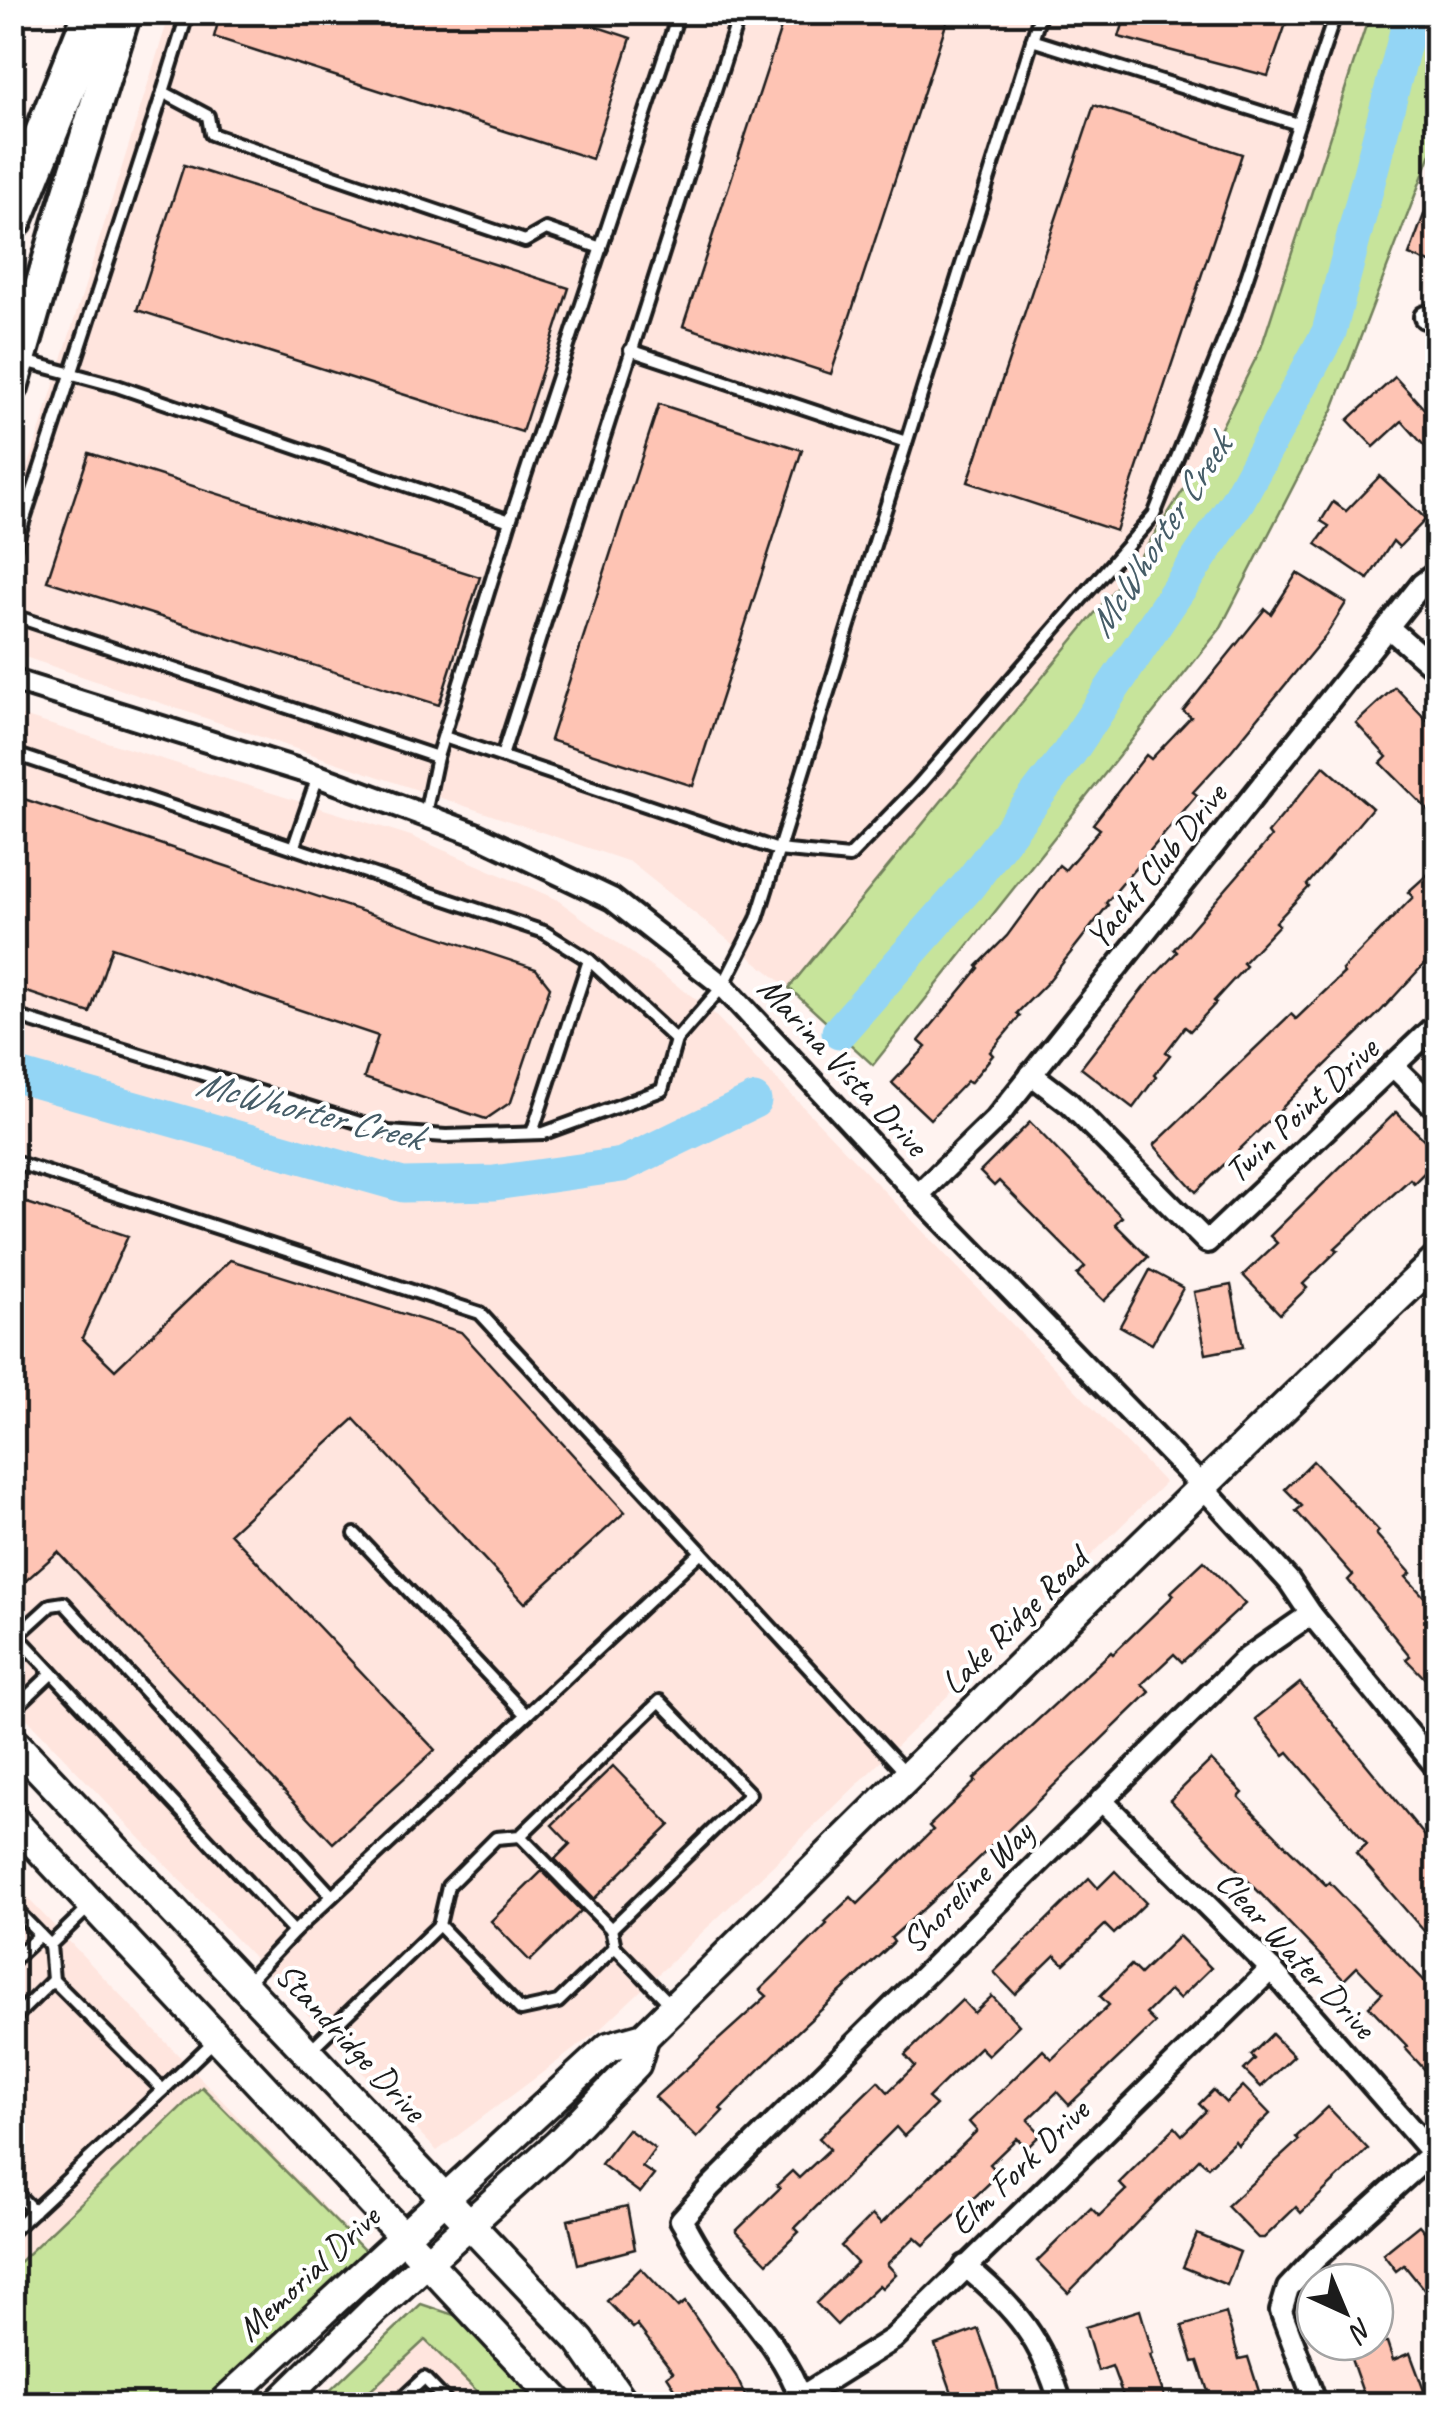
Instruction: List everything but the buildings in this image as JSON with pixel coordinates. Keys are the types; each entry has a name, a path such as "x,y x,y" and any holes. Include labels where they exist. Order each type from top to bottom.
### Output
{"highway":[{"path":"12,218 95,12"}],"main road":[{"path":"16,373 126,12"}],"street":[{"name":"Yacht Club Drive","path":"918,1196 996,1119 1422,584 1438,572"},
{"path":"1389,628 1438,671"},
{"name":"Marina Vista Drive","path":"12,680 318,776 475,834 612,900 723,986 918,1196 1202,1485 1289,1581 1310,1614 1438,1769"},
{"name":"Twin Point Drive","path":"1030,1074 1069,1103 1206,1242 1438,1023"},
{"path":"1394,1067 1438,1110"},
{"name":"Lake Ridge Road","path":"470,2223 558,2144 636,2064 644,2037 674,2007 1202,1485 1438,1258"},
{"name":"Shoreline Way","path":"802,2401 758,2327 706,2261 681,2220 1243,1661 1310,1614"},
{"name":"Standridge Drive","path":"12,1740 580,2341 624,2404"},
{"name":"Clear Water Drive","path":"1100,1800 1271,1968 1435,2156"},
{"path":"12,1819 560,2404"},
{"name":"Elm Fork Drive","path":"802,2401 893,2339 1271,1968"},
{"name":"Lake Ridge Road","path":"446,2197 609,2047 644,2037"},
{"path":"1316,2404 1282,2311 1288,2288 1316,2258 1435,2156"},
{"name":"Memorial Drive","path":"222,2404 446,2197"},
{"name":"Memorial Drive","path":"278,2404 470,2223"},
{"path":"964,2266 995,2291 1030,2331 1050,2367 1061,2404"}],"lane":[{"path":"12,556 188,12"},
{"path":"424,815 437,757 510,520 679,12"},
{"path":"502,756 740,12"},
{"path":"12,1014 389,1132 446,1136 544,1133 662,1090 676,1040 723,986 757,919 1041,12"},
{"path":"444,737 778,850 849,857 918,786 1154,515 1235,312 1336,12"},
{"path":"1032,40 1298,124"},
{"path":"163,92 208,116 212,134 525,241 546,229 601,248"},
{"path":"630,350 906,442"},
{"path":"16,373 70,373 117,386 510,520"},
{"path":"12,614 437,757"},
{"path":"12,753 544,932 589,960 676,1040"},
{"path":"294,846 318,776"},
{"path":"532,1133 589,960"},
{"path":"12,1160 480,1314 909,1777"},
{"path":"355,1534 526,1716"},
{"path":"244,1985 294,1932 701,1552"},
{"path":"294,1932 15,1632 51,1604 64,1604 332,1896"},
{"path":"12,1711 52,1673"},
{"path":"308,2052 439,1924 448,1886 496,1838 520,1836 660,1701 750,1794 611,1930"},
{"path":"520,1836 611,1930 614,1946 674,2007"},
{"path":"50,1945 92,1904"},
{"path":"12,1906 50,1945 54,1980 163,2090"},
{"path":"439,1924 521,2010 558,2002 614,1946"},
{"path":"12,1961 40,1934"},
{"path":"12,2020 54,1980"},
{"path":"12,2231 216,2039"},
{"path":"12,2189 34,2211"},
{"path":"396,2404 424,2378 449,2404"}],"shaded area":[{"path":"170,13 1370,13 1261,348 1213,444 1138,560 789,988 630,862 13,653 13,516"},
{"path":"13,713 411,836 556,899 707,1007 1165,1483 823,1818 597,2032 437,2151 13,1704"},
{"path":"12,1882 357,2241 186,2404 13,2404"},
{"path":"425,2339 490,2404 356,2404"}],"green space":[{"path":"1370,13 1437,13 1437,138 1333,409 1220,629 873,1065 789,988 1138,560 1213,444 1261,348"},
{"path":"202,2087 365,2251 204,2404 13,2404 13,2268"},
{"path":"421,2304 460,2317 542,2404 490,2404 425,2340 356,2404 316,2404"}],"waterway":[{"name":"McWhorter Creek","path":"839,1032 968,886 1069,753 1238,500 1329,332 1412,12"},
{"name":"McWhorter Creek","path":"12,1074 403,1185 494,1183 622,1165 754,1101"}]}
